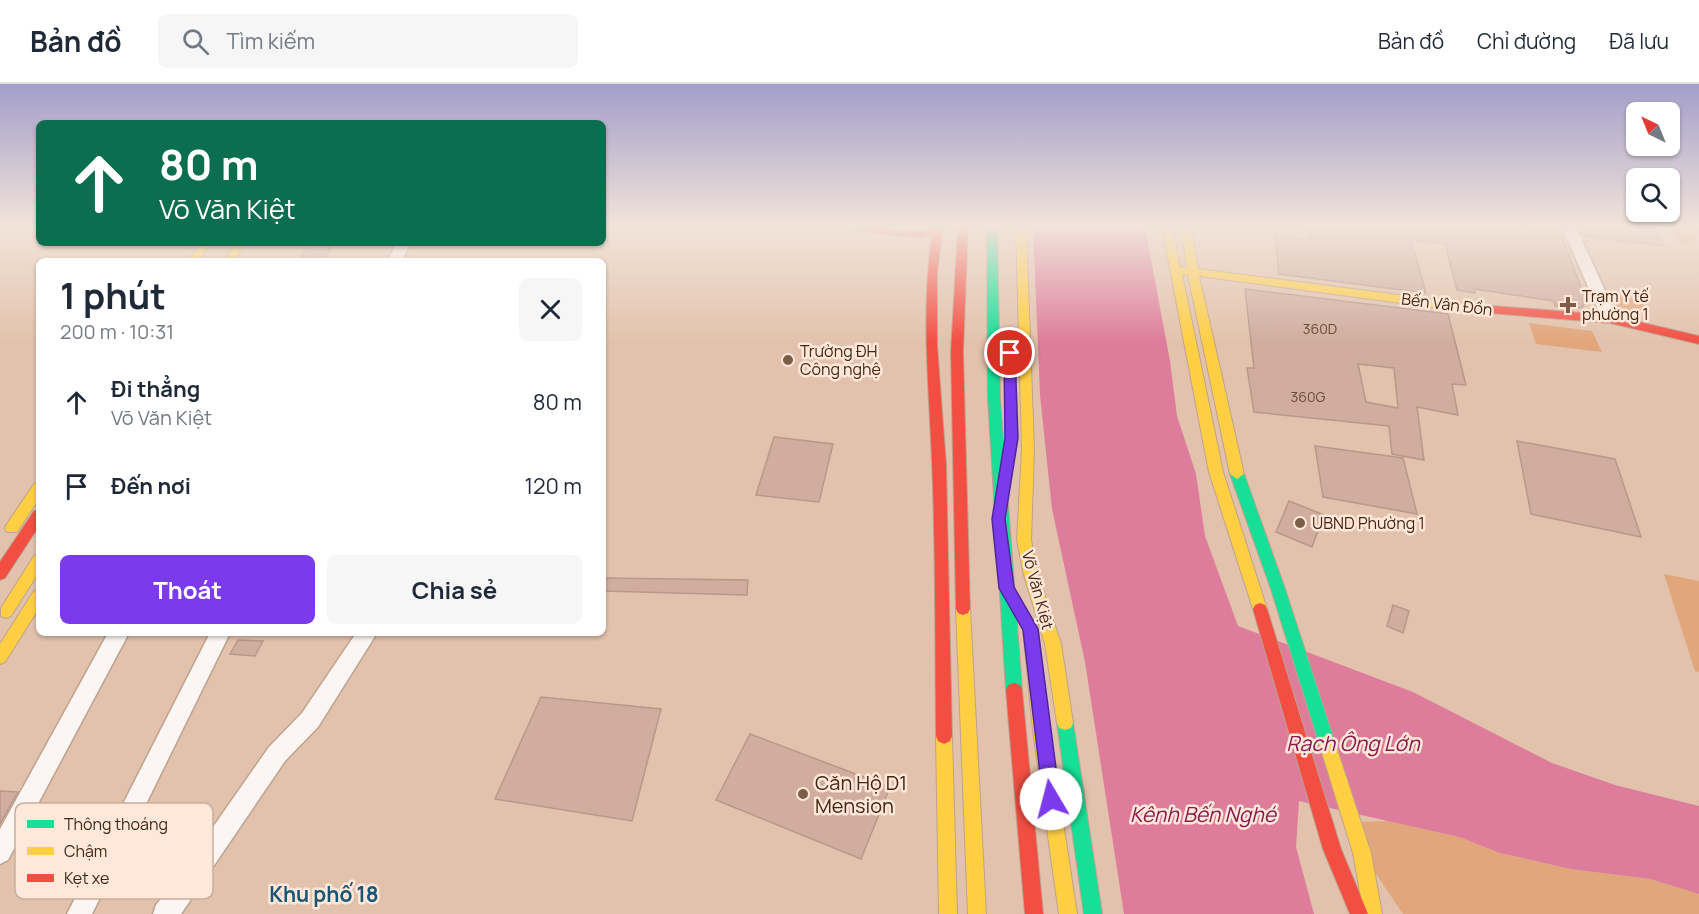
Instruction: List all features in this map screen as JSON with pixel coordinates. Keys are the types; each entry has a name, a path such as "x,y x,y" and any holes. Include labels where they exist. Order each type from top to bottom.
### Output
{"main road":[{"path":"933,266 931,333 939,464 948,914"},
{"path":"960,266 956,309 956,401 964,641 978,914"},
{"name":"Võ Văn Kiệt","path":"991,266 990,312 999,519 1034,914"},
{"name":"Võ Văn Kiệt","path":"1022,266 1028,450 1024,540 1031,575 1053,644 1093,914"},
{"path":"1173,266 1216,472 1254,589 1332,849 1359,914"},
{"path":"1193,266 1238,476 1278,589 1362,853 1386,904"},
{"name":"Bến Vân Đồn","path":"1174,269 1476,309 1610,320 1699,340"},
{"name":"Võ Văn Kiệt","path":"999,519 1012,438"},
{"path":"1216,472 1238,476"},
{"path":"6,536 36,492"},
{"path":"0,574 6,555 36,519"},
{"path":"6,555 36,555"},
{"path":"0,621 36,565"},
{"path":"1031,575 1030,629 1041,730 1068,914"},
{"path":"1006,588 1030,629"},
{"path":"15,597 36,596"},
{"path":"0,657 36,601"},
{"path":"1332,849 1334,890"},
{"path":"1362,853 1373,914"}],"street":[{"path":"1586,266 1610,320"},
{"path":"26,803 117,636"},
{"path":"135,803 218,636"},
{"path":"213,848 277,754 310,720 365,636"},
{"path":"2,846 15,822"},
{"path":"79,914 87,899"},
{"path":"165,914 177,899"}],"shaded area":[{"path":"1612,295 1643,300 1649,314 1618,309"},
{"path":"1529,323 1592,331 1602,352 1536,344"},
{"path":"1664,574 1699,581 1699,672 1695,671"},
{"path":"1389,821 1459,837 1500,853 1570,869 1650,879 1699,894 1699,914 1403,914 1362,853 1352,822"}],"water":[{"name":"Kênh Bến Nghé","path":"1035,266 1152,266 1170,361 1177,416 1196,474 1205,536 1238,626 1413,692 1552,763 1615,785 1699,806 1699,894 1650,879 1570,869 1500,853 1459,837 1299,801 1296,847 1314,914 1124,914 1085,662 1052,509 1040,395"}],"building":[{"path":"1278,266 1418,266 1426,293 1279,274"},
{"path":"1451,266 1573,266 1586,300 1582,308 1555,306 1554,301 1474,289 1475,293 1457,290"},
{"path":"1245,289 1448,314 1466,385 1452,384 1458,415 1417,407 1424,460 1392,454 1389,426 1254,412 1247,368 1254,368","holes":["1358,364 1394,368 1398,408 1366,402"]},
{"path":"774,437 833,444 819,502 756,495"},
{"path":"1517,441 1615,459 1641,537 1531,514"},
{"path":"1315,446 1403,458 1417,514 1323,497"},
{"name":"UBND Phường 1","path":"1289,501 1324,515 1312,547 1276,532"},
{"path":"606,578 748,580 747,595 606,591"},
{"path":"1393,605 1409,611 1403,633 1387,626"},
{"path":"238,640 263,641 255,656 230,654"},
{"path":"541,697 661,709 632,821 495,799"},
{"name":"Căn Hộ D1 Mension","path":"750,734 890,787 861,859 716,800"},
{"path":"0,791 18,792 0,824"}],"traffic: fast":[{"path":"992,266 994,399 1014,690"},
{"path":"1237,474 1278,589 1327,743"},
{"path":"1065,723 1093,914"}],"traffic: slow":[{"path":"1022,266 1028,450 1024,540 1031,575 1053,644 1065,723"},
{"path":"1175,266 1216,472 1260,609"},
{"path":"1192,266 1237,474"},
{"path":"1179,270 1468,308"},
{"path":"12,528 36,492"},
{"path":"6,612 36,565"},
{"path":"0,657 36,600"},
{"path":"963,609 977,914"},
{"path":"1021,612 1030,629 1041,730 1068,914"},
{"path":"944,736 948,914"},
{"path":"1327,743 1362,853 1373,914"}],"traffic: jam":[{"path":"933,266 931,345 939,464 944,736"},
{"path":"961,266 957,352 963,609"},
{"path":"1468,308 1610,319 1699,340"},
{"path":"0,574 36,520"},
{"path":"1260,609 1332,849 1359,914"},
{"path":"1014,690 1034,914"}],"place":[{"name":"Trạm Y tế phường 1","path":"1568,305"},
{"name":"Trường ĐH Công nghệ","path":"788,360"},
{"name":"UBND Phường 1","path":"1300,523"},
{"name":"Căn Hộ D1 Mension","path":"803,794"}],"district":[{"name":"Khu phố 18","path":"324,894"}],"route":[{"path":"1010,353 1012,438 999,519 1006,588 1030,629 1051,799"}],"water label":[{"name":"Rạch Ông Lớn","path":"1353,743"}]}
